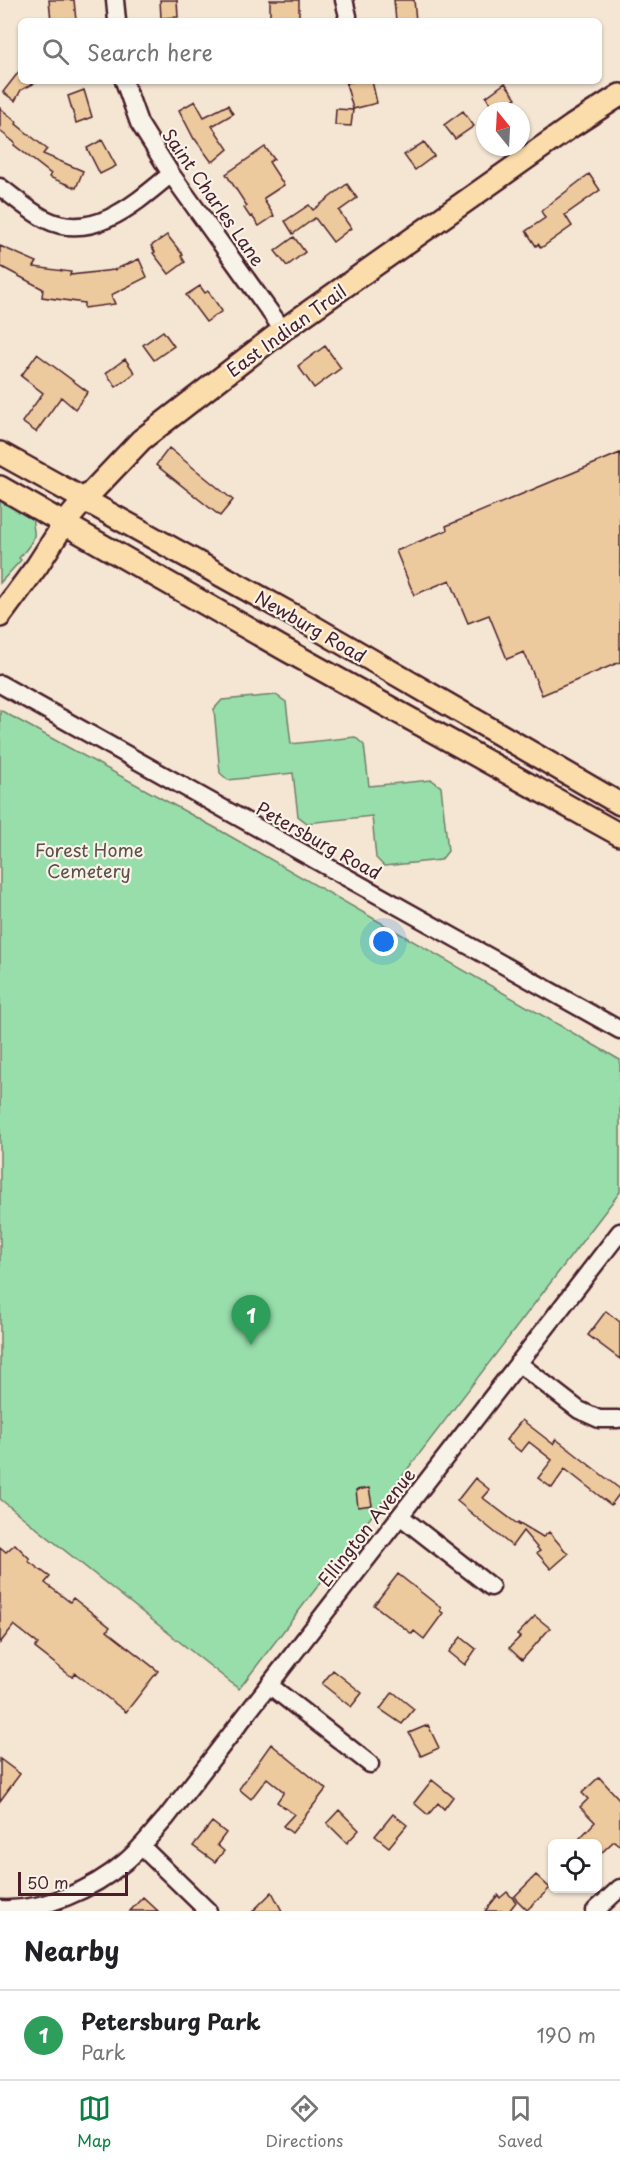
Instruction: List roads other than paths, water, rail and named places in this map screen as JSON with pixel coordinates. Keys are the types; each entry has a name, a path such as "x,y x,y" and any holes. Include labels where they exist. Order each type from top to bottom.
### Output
{"main road":[{"name":"East Indian Trail","path":"0,616 37,566 64,524 141,440 283,330 572,126 620,95"},
{"name":"Newburg Road","path":"0,453 309,624 620,804"},
{"name":"Newburg Road","path":"0,487 620,835"}],"street":[{"path":"115,0 117,18"},
{"path":"344,0 347,18"},
{"name":"Saint Charles Lane","path":"125,84 139,123 171,174 283,330"},
{"path":"0,186 48,220 70,226 86,226 113,217 171,174"},
{"name":"Petersburg Road","path":"0,684 620,1030"},
{"name":"Ellington Avenue","path":"0,1909 51,1901 72,1894 100,1880 126,1862 141,1846 166,1818 620,1232"},
{"path":"518,1363 585,1414 599,1419 618,1419"},
{"path":"400,1516 491,1587"},
{"path":"268,1684 370,1764"},
{"path":"141,1846 208,1911"},
{"path":"595,1911 620,1888"}],"place":[{"name":"Petersburg Park","path":"251,1345"}],"park label":[{"name":"Forest Home Cemetery","path":"89,859"}]}
